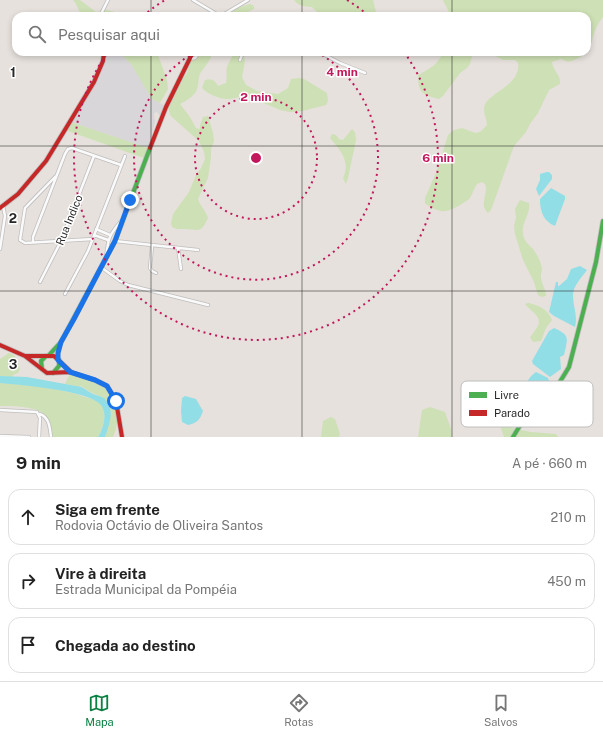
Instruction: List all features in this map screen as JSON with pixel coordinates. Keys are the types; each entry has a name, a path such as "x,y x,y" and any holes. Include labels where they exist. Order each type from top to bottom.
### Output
{"street":[{"path":"102,12 108,0"},
{"path":"193,0 214,12"},
{"path":"228,12 248,0"},
{"path":"0,249 5,216 2,207 18,194 47,160 88,92 104,60 104,56"},
{"path":"52,374 59,366 58,353 61,342 102,268 115,241 166,107 189,58 195,58 196,56"},
{"path":"240,60 242,56"},
{"path":"327,56 365,73"},
{"path":"32,242 57,174 68,149 72,148 121,165"},
{"name":"Rua Indico","path":"40,282 61,241 94,156"},
{"path":"65,294 85,258 125,156"},
{"path":"57,174 26,206 24,210 20,240 25,243 93,239"},
{"path":"106,259 110,235 124,218"},
{"path":"560,381 569,367 574,350 596,262 603,221"},
{"path":"96,229 110,235"},
{"path":"94,235 108,240"},
{"path":"115,241 198,250"},
{"path":"152,246 150,268 156,273"},
{"path":"178,248 181,269"},
{"path":"102,268 128,285 208,305"},
{"path":"43,370 41,361 61,342"},
{"path":"0,345 25,356 47,373 52,374 70,372"},
{"path":"25,356 54,356 70,372 101,383 110,390 116,401 122,437"},
{"path":"0,410 36,412 42,415 48,423 51,437"},
{"path":"39,414 39,437"},
{"path":"513,437 518,427"},
{"path":"0,436 29,437"}],"shaded area":[{"path":"106,56 123,56 131,64 154,100 164,105 160,116 157,112 154,113 155,122 148,148 71,122 105,62"}],"green space":[{"path":"73,0 80,0 96,12 80,12"},
{"path":"294,0 373,0 376,12 317,12 312,7 300,5"},
{"path":"443,0 603,0 603,17 593,35 591,43 591,12 449,11"},
{"path":"250,4 254,6 254,9 248,12 232,12 240,7"},
{"path":"107,10 115,12 96,12"},
{"path":"123,56 158,56 167,80 168,89 160,103 152,99 131,64"},
{"path":"193,56 211,56 201,71 195,93 180,104 196,128 200,129 203,117 208,116 213,133 214,141 211,149 208,178 198,199 208,218 200,230 175,229 172,227 171,223 173,214 189,192 205,159 204,152 199,141 170,115 168,106 179,84 187,73 191,58"},
{"path":"232,56 244,56 245,61 242,77 246,85 257,91 278,94 288,88 291,79 299,78 304,79 327,93 328,101 326,105 302,111 290,112 280,110 245,95 233,99 223,99 207,92 202,88 205,80 209,79 216,82 218,86 226,83 227,66"},
{"path":"441,56 472,56 467,68 460,73 443,96 439,99 422,92 419,85 418,75 429,69 439,60"},
{"path":"496,56 582,56 571,61 561,59 552,62 560,84 549,90 538,113 526,132 514,146 491,210 488,213 485,210 484,203 486,188 485,184 482,182 477,184 470,198 462,204 448,211 432,208 425,203 425,198 438,168 448,135 454,130 462,128 475,133 480,132 487,125 484,112 485,104 514,78 517,72 518,63 515,60 503,60"},
{"path":"71,122 148,148 144,158 65,130"},
{"path":"352,129 355,132 356,140 346,184 343,178 346,166 345,161 341,151 330,138 332,134 343,140"},
{"path":"520,200 529,203 529,211 523,226 523,234 525,241 539,258 541,264 541,278 546,296 542,297 538,295 534,282 523,260 515,234 515,209"},
{"path":"528,303 542,308 548,313 552,320 546,328 541,341 533,342 530,337 536,329 539,321 536,315 525,304"},
{"path":"9,353 12,354 18,361 20,369 18,373 13,375 13,377 0,376 0,359"},
{"path":"70,373 98,383 106,388 112,399 117,417 116,429 113,437 105,437 111,412 102,397 81,386 65,384"},
{"path":"0,383 53,389 93,399 102,405 105,415 103,426 98,437 53,437 46,416 38,410 25,407 0,406"},
{"path":"430,407 445,412 452,437 418,437 422,410"},
{"path":"331,417 335,419 340,434 339,437 321,437 323,421"},
{"path":"501,427 511,427 531,432 556,434 558,437 504,437"}],"water":[{"path":"547,172 552,175 552,179 539,196 536,189 540,180 540,174"},
{"path":"551,188 565,196 555,226 551,224 543,215 540,203 540,199"},
{"path":"580,266 587,270 574,288 573,292 576,319 575,327 549,312 556,282 558,282 559,286 567,279 571,269"},
{"path":"554,328 565,335 567,341 564,355 560,357 561,369 550,377 533,364 532,361 549,331"},
{"path":"536,372 548,378 549,381 528,381"},
{"path":"0,376 27,377 78,386 102,397 107,401 111,410 110,421 105,437 98,437 103,426 104,413 101,405 94,400 54,389 0,383"},
{"path":"185,396 196,399 203,411 198,421 188,425 182,422 182,398"}],"traffic: fast":[{"path":"49,355 61,342 115,241 150,148"},
{"path":"560,381 569,367 596,262 603,221"},
{"path":"42,369 41,361 46,356"},
{"path":"53,373 59,366 59,360"},
{"path":"513,437 519,427"}],"traffic: jam":[{"path":"0,208 18,194 46,161 94,82 103,61 104,56"},
{"path":"150,148 166,107 191,56"},
{"path":"0,345 25,356 47,373 70,372 95,380 107,386 116,401 122,437"},
{"path":"26,356 54,356 70,371"}],"route":[{"path":"116,401 107,386 95,380 70,372 58,360 58,353 61,342 102,268 115,241 130,200"}]}
